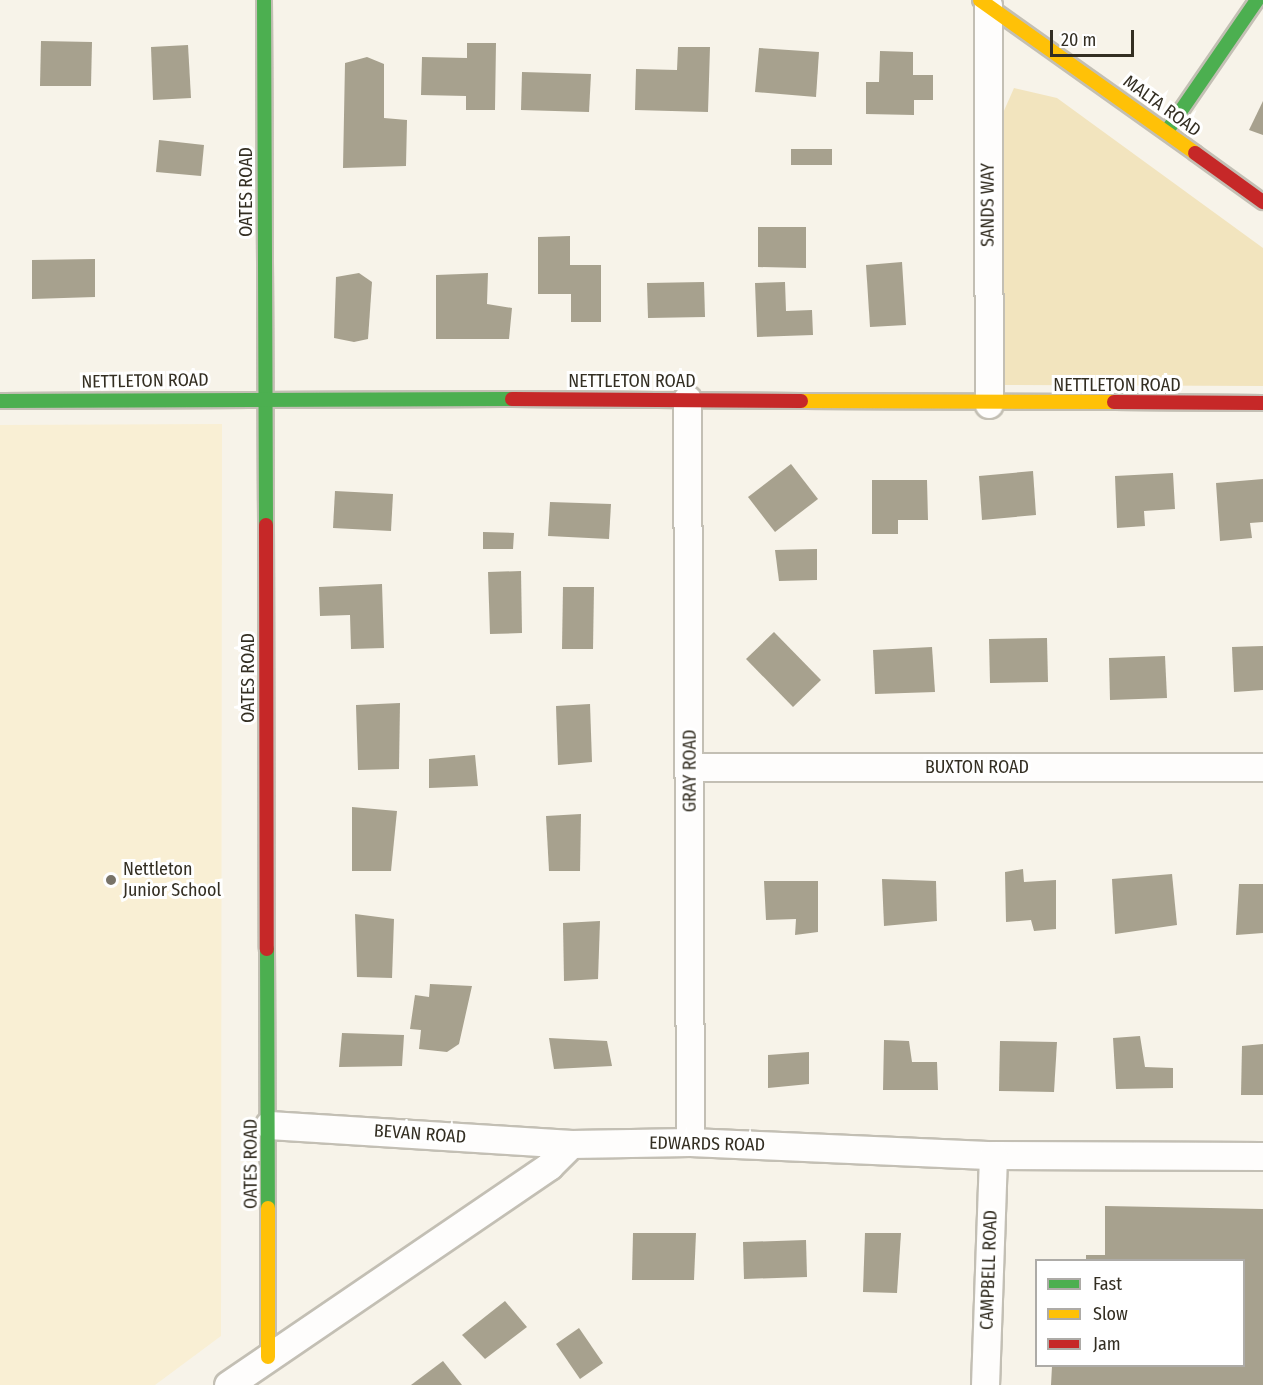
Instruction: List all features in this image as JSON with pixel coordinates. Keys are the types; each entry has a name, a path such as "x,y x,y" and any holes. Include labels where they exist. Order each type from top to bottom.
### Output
{"street":[{"name":"OATES ROAD","path":"264,0 268,1357"},
{"path":"1167,131 1257,0"},
{"name":"MALTA ROAD","path":"984,3 1167,131 1263,202"},
{"name":"SANDS WAY","path":"984,3 989,404"},
{"name":"NETTLETON ROAD","path":"0,401 264,398 687,399 989,404 1263,403"},
{"name":"GRAY ROAD","path":"687,399 690,1142"},
{"name":"BUXTON ROAD","path":"690,767 1263,767"},
{"name":"BEVAN ROAD","path":"269,1125 571,1144"},
{"name":"EDWARDS ROAD","path":"571,1144 690,1142 993,1155 1263,1156"},
{"path":"228,1385 549,1166 571,1144"},
{"name":"CAMPBELL ROAD","path":"985,1385 993,1155"}],"shaded area":[{"path":"1014,88 1057,98 1263,248 1263,386 1001,385 1003,113"},
{"name":"Nettleton Junior School","path":"222,424 221,1336 155,1385 0,1385 0,425"}],"building":[{"path":"41,41 92,42 91,86 40,86"},
{"path":"467,43 496,43 495,110 466,110 466,96 421,95 422,57 467,58"},
{"path":"188,45 191,98 153,100 151,47"},
{"path":"678,47 710,47 708,112 635,110 636,69 677,70"},
{"path":"759,48 819,52 816,97 755,92"},
{"path":"880,51 913,52 913,75 933,75 933,100 914,100 914,115 866,114 866,82 879,82"},
{"path":"367,57 384,64 384,118 407,120 406,166 343,168 345,63"},
{"path":"522,72 591,74 589,112 521,110"},
{"path":"1263,101 1263,135 1249,130"},
{"path":"159,140 204,145 201,176 156,172"},
{"path":"791,149 832,149 832,165 791,165"},
{"path":"758,227 806,227 806,268 758,267"},
{"path":"570,236 570,265 601,265 601,322 571,322 571,294 538,294 538,237"},
{"path":"95,259 95,297 32,299 32,260"},
{"path":"902,262 906,325 870,327 866,265"},
{"path":"359,273 372,282 368,339 354,342 334,338 336,277"},
{"path":"488,273 487,304 512,308 509,339 436,339 436,275"},
{"path":"704,282 705,317 648,318 647,283"},
{"path":"785,282 786,311 812,310 813,335 757,337 755,283"},
{"path":"791,464 818,499 775,532 748,497"},
{"path":"1033,471 1036,515 982,520 979,476"},
{"path":"1173,473 1175,509 1144,511 1145,526 1117,528 1115,476"},
{"path":"1263,479 1263,522 1250,523 1252,538 1220,541 1216,483"},
{"path":"872,480 927,480 928,520 898,520 898,534 872,534"},
{"path":"335,491 393,494 391,531 333,528"},
{"path":"550,502 611,504 609,539 548,536"},
{"path":"483,532 514,533 513,549 483,549"},
{"path":"817,549 817,580 779,581 775,550"},
{"path":"521,571 522,633 490,634 488,572"},
{"path":"382,584 384,648 351,649 350,615 320,616 319,587"},
{"path":"563,587 594,587 593,649 562,649"},
{"path":"774,632 821,680 793,707 746,659"},
{"path":"1047,638 1048,682 990,683 989,639"},
{"path":"1263,646 1263,690 1234,692 1232,647"},
{"path":"932,647 935,692 875,694 873,650"},
{"path":"1165,656 1167,698 1110,700 1109,658"},
{"path":"400,703 399,769 358,770 356,705"},
{"path":"590,704 592,762 558,765 556,706"},
{"path":"475,755 478,786 429,788 429,759"},
{"path":"352,807 397,811 391,871 352,871"},
{"path":"581,814 580,871 549,871 546,816"},
{"path":"1023,869 1024,882 1056,880 1056,929 1034,931 1031,920 1006,922 1005,872"},
{"path":"1172,874 1177,925 1115,934 1112,879"},
{"path":"882,879 936,881 937,921 884,926"},
{"path":"764,881 818,881 818,932 795,935 796,919 766,920"},
{"path":"1239,884 1263,884 1263,933 1236,935"},
{"path":"355,914 394,919 392,978 357,977"},
{"path":"600,921 598,979 564,981 563,923"},
{"path":"430,984 472,986 459,1044 447,1052 419,1049 421,1030 410,1029 415,995 429,997"},
{"path":"342,1033 404,1035 402,1066 339,1067"},
{"path":"1140,1036 1145,1067 1173,1068 1173,1088 1116,1089 1113,1038"},
{"path":"549,1038 607,1041 612,1066 554,1069"},
{"path":"884,1040 909,1041 912,1062 937,1062 938,1090 883,1090"},
{"path":"1000,1041 1057,1042 1054,1092 999,1091"},
{"path":"1263,1044 1263,1095 1241,1095 1242,1046"},
{"path":"809,1052 809,1084 768,1088 768,1055"},
{"path":"1105,1206 1263,1209 1263,1385 1051,1385 1052,1367 1245,1367 1245,1259 1086,1259 1086,1255 1105,1255"},
{"path":"633,1233 696,1233 694,1280 632,1280"},
{"path":"865,1233 901,1233 897,1293 863,1292"},
{"path":"806,1240 807,1277 744,1279 743,1242"},
{"path":"505,1301 527,1327 485,1359 462,1335"},
{"path":"579,1328 603,1363 580,1379 556,1344"},
{"path":"443,1361 462,1385 411,1385"}],"traffic: fast":[{"path":"264,0 266,525"},
{"path":"1167,131 1257,0"},
{"path":"0,401 512,399"},
{"path":"267,949 268,1208"}],"traffic: slow":[{"path":"980,0 1195,153"},
{"path":"801,401 1114,402"},
{"path":"268,1208 268,1357"}],"traffic: jam":[{"path":"1195,153 1263,202"},
{"path":"512,399 801,401"},
{"path":"1114,402 1263,403"},
{"path":"266,525 267,949"}],"place":[{"name":"Nettleton Junior School","path":"111,880"}]}
